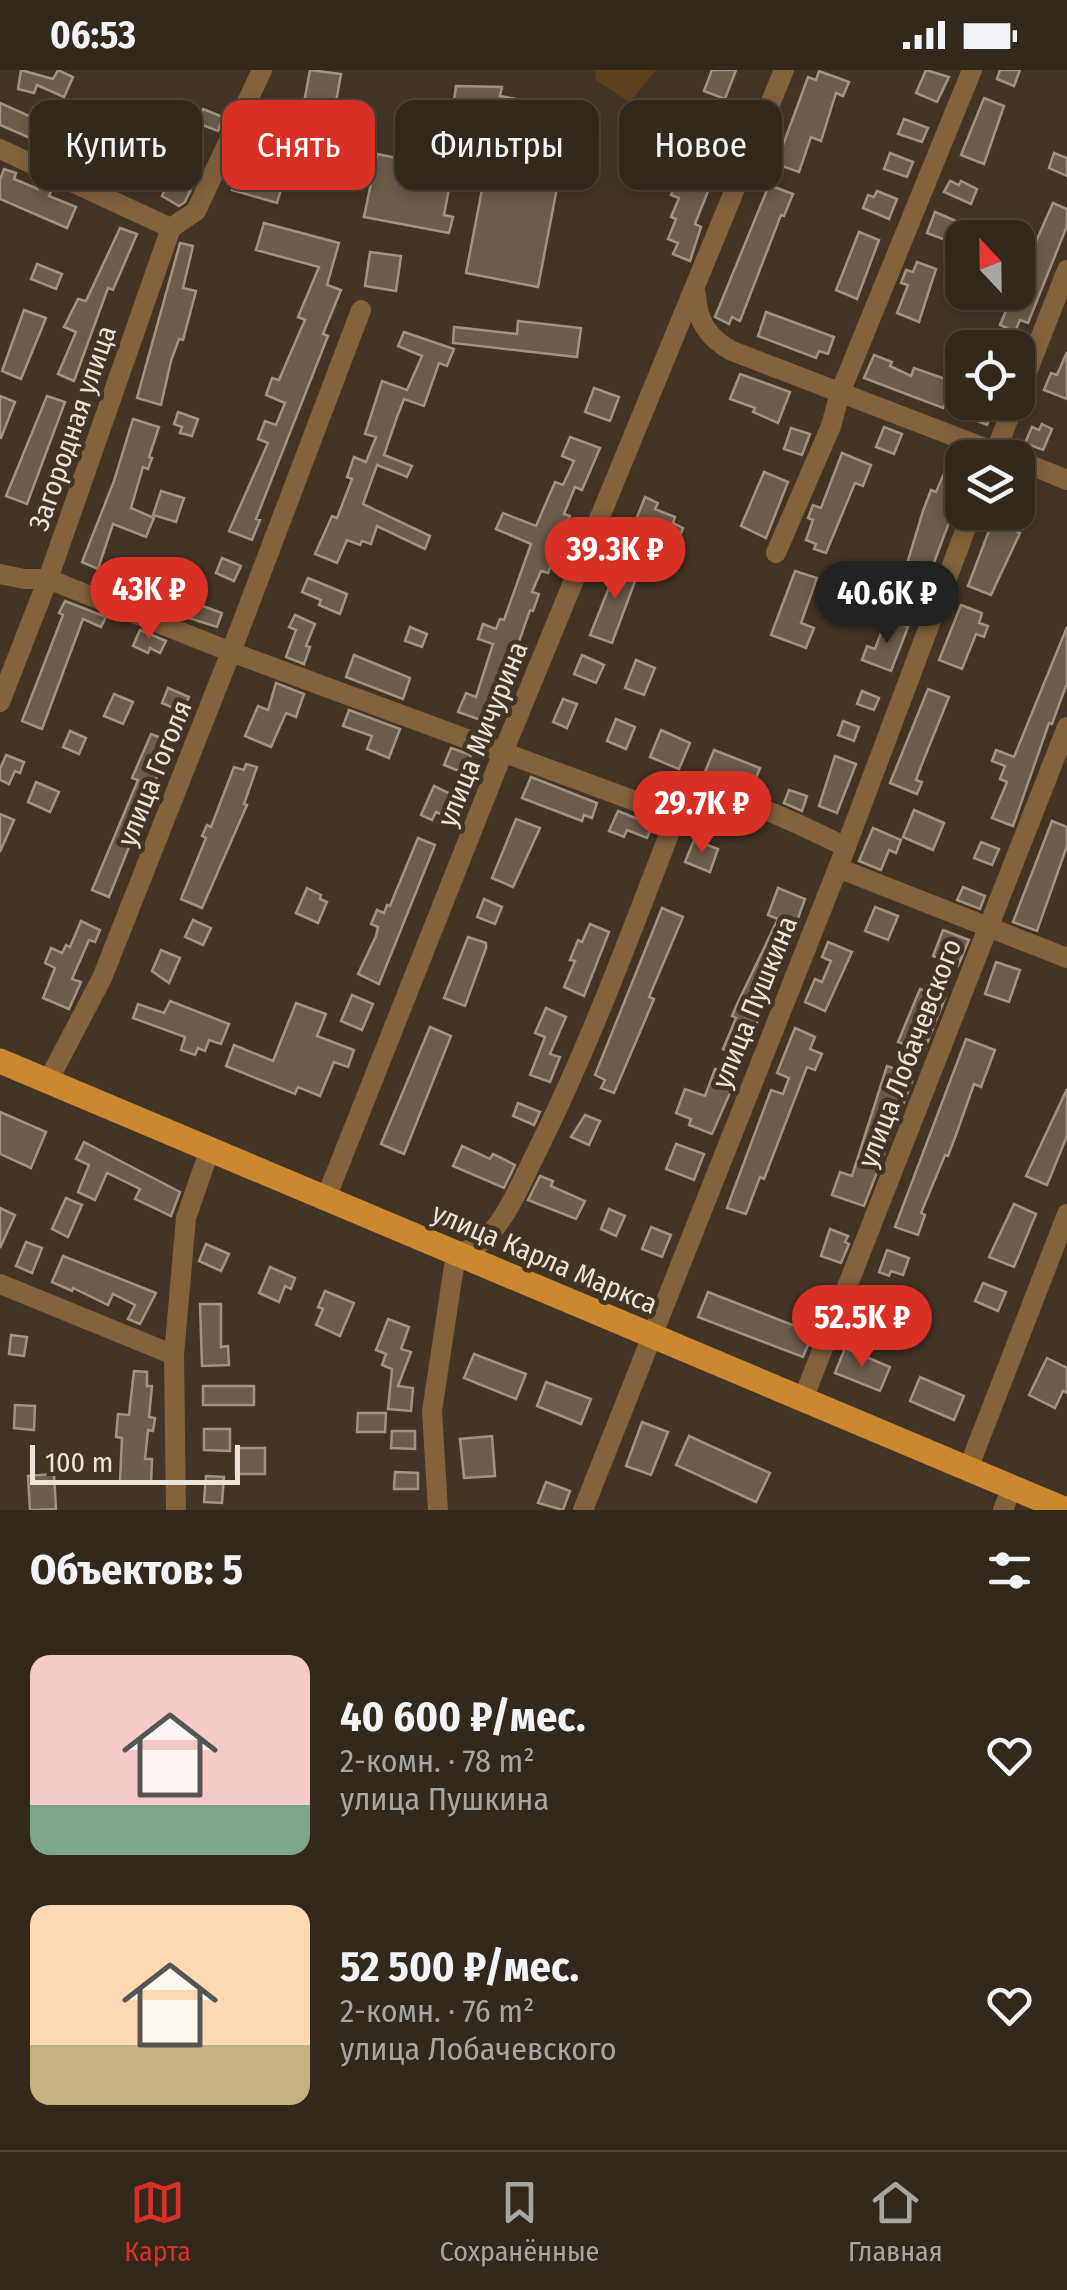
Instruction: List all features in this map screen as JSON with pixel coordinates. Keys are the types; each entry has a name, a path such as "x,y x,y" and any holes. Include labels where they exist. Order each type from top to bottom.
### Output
{"main road":[{"name":"улица Карла Маркса","path":"0,1060 968,1469 1008,1499 1066,1510"}],"street":[{"name":"Загородная улица","path":"0,702 48,579 171,228 196,211 262,70"},
{"name":"улица Мичурина","path":"326,1198 504,750 784,70"},
{"path":"776,553 831,426 840,393 972,70"},
{"path":"0,149 171,228"},
{"path":"1035,352 1067,270"},
{"path":"696,287 700,321 719,344 960,440"},
{"name":"улица Гоголя","path":"48,1081 102,978 232,652 361,310"},
{"path":"1035,468 1067,480"},
{"name":"улица Пушкина","path":"583,1510 838,868 965,530"},
{"path":"0,574 48,579 232,652 676,816 720,800 738,802 846,847"},
{"name":"улица Лобачевского","path":"803,1399 1067,727"},
{"path":"438,1510 432,1410 456,1253 476,1247 494,1226 530,1166 602,1008 676,816"},
{"path":"838,868 1067,958"},
{"path":"176,1510 174,1355 186,1218 210,1149"},
{"path":"968,1469 1067,1214"},
{"path":"0,1284 174,1355"}],"shaded area":[{"path":"595,70 656,70 632,100 596,80"}],"building":[{"path":"21,70 53,79 58,70 73,77 64,97 37,85 34,93 18,89"},
{"path":"310,70 341,74 336,100 304,100"},
{"path":"712,70 736,70 725,99 704,91"},
{"path":"926,70 949,77 937,102 916,93"},
{"path":"1000,70 1020,70 1014,86 997,79"},
{"path":"819,71 849,82 843,96 836,93 821,141 811,137 799,172 782,166 782,148 808,77 816,80"},
{"path":"456,86 502,87 500,96 522,100 454,100"},
{"path":"984,98 1004,106 984,164 961,155"},
{"path":"0,103 30,114 30,138 0,125"},
{"path":"202,111 222,117 218,131 202,125"},
{"path":"904,119 928,128 922,142 898,134"},
{"path":"890,153 913,162 907,177 884,169"},
{"path":"1054,153 1067,158 1067,176 1049,168"},
{"path":"377,154 395,158 395,190 449,190 444,215 453,217 449,233 364,217 370,190 375,190"},
{"path":"4,169 16,173 14,179 30,186 30,190 52,190 49,196 76,207 67,228 0,199"},
{"path":"950,181 959,185 961,181 977,189 971,204 944,192"},
{"path":"165,190 191,190 179,206 162,196"},
{"path":"232,190 281,190 277,203"},
{"path":"482,190 557,190 538,287 466,273"},
{"path":"673,190 708,190 695,224 701,227 690,261 673,254 678,243 668,239 679,198 671,195"},
{"path":"767,190 793,194 740,321 732,317 729,324 715,317"},
{"path":"877,191 897,199 889,219 863,208 868,195 874,197"},
{"path":"1053,203 1067,209 1067,226 1035,306 1035,244"},
{"path":"935,212 954,220 945,220 945,240 927,233"},
{"path":"264,223 339,243 327,285 341,290 323,334 328,336 256,519 260,520 252,540 229,531 268,443 258,439 265,421 276,425 285,403 266,395 272,378 279,380 305,320 298,317 319,267 256,250"},
{"path":"120,228 137,234 113,290 108,288 74,381 58,374 76,332 64,327 78,299 86,301"},
{"path":"859,232 879,240 857,299 836,290"},
{"path":"180,243 193,246 183,288 196,291 183,340 179,339 171,361 161,405 137,398"},
{"path":"370,252 401,256 396,291 365,286"},
{"path":"917,262 936,269 919,322 897,313 908,285 901,283 906,270 913,272"},
{"path":"37,264 62,274 56,289 31,279"},
{"path":"24,310 46,318 21,379 2,371"},
{"path":"1006,310 1033,310 1028,323 1020,320 1016,330 1000,325"},
{"path":"766,312 834,337 828,354 819,351 816,358 758,336"},
{"path":"518,321 581,328 577,357 453,343 454,327 517,334"},
{"path":"404,332 454,349 447,366 439,363 424,406 404,399 397,417 384,455 412,466 407,477 377,465 363,504 430,536 425,549 377,526 371,544 347,540 337,563 315,554 332,516 337,518 352,479 347,477 354,457 366,462 376,437 365,434 382,381 407,390 422,356 398,346"},
{"path":"1067,352 1067,399 1044,390 1051,373 1057,375"},
{"path":"874,355 911,376 914,368 945,379 945,403 943,408 864,378"},
{"path":"740,374 790,392 778,423 753,412 755,408 730,399"},
{"path":"594,388 619,397 610,421 585,412"},
{"path":"0,396 15,402 1,438 0,438"},
{"path":"47,396 65,402 27,504 6,496"},
{"path":"178,412 198,419 192,436 180,433 182,427 174,424"},
{"path":"133,419 159,427 149,457 152,458 148,469 143,467 131,508 154,518 146,537 113,524 98,569 82,562"},
{"path":"1042,424 1052,429 1043,450 1035,447 1035,440 1026,440 1032,427 1039,430"},
{"path":"884,427 902,434 894,454 876,447"},
{"path":"791,428 810,434 802,455 784,449"},
{"path":"570,437 600,448 582,490 575,487 564,514 570,516 548,573 541,571 532,592 539,594 533,611 530,610 503,688 499,686 486,722 458,712 466,693 476,697 493,644 478,639 483,624 496,629 500,619 504,620 531,544 496,529 503,513 536,526 555,482 563,485 574,461 562,456"},
{"path":"842,453 871,465 863,486 855,483 826,553 814,549 816,544 806,540 813,520 808,518 813,505 821,508"},
{"path":"945,471 946,530 923,592 901,584 923,511 931,490 936,492"},
{"path":"764,472 788,482 766,538 741,526"},
{"path":"161,491 184,498 176,522 153,515"},
{"path":"645,497 658,503 655,509 675,517 673,523 683,528 675,548 664,544 661,553 628,540"},
{"path":"989,530 1020,533 991,595 968,586"},
{"path":"222,558 241,566 234,581 216,573"},
{"path":"620,560 640,568 612,643 590,635"},
{"path":"132,562 163,574 151,604 120,592"},
{"path":"795,571 817,578 801,623 814,628 806,648 771,635"},
{"path":"308,578 347,594 340,614 302,592"},
{"path":"184,593 202,600 200,605 222,613 217,627 176,614"},
{"path":"65,601 106,617 101,627 83,619 42,729 22,721"},
{"path":"961,605 982,613 979,623 988,626 984,637 976,634 962,669 939,660"},
{"path":"295,615 315,624 304,664 286,657 296,630 289,627"},
{"path":"886,619 908,627 891,671 862,660 867,646 875,649"},
{"path":"410,627 427,634 422,647 405,641"},
{"path":"1067,627 1067,683 1013,826 992,818 1007,782 1000,779 1005,766 992,761 996,750 1014,757"},
{"path":"140,630 166,641 160,653 150,648 148,653 133,646"},
{"path":"354,655 410,678 403,699 346,677"},
{"path":"582,655 604,665 596,683 574,674"},
{"path":"636,660 655,668 644,695 625,688"},
{"path":"276,683 304,694 296,717 286,713 271,747 245,736 258,706 268,710"},
{"path":"168,688 189,697 183,712 162,703"},
{"path":"928,689 949,697 916,780 922,782 917,794 890,783"},
{"path":"862,691 879,698 874,710 857,704"},
{"path":"114,694 133,702 123,724 104,716"},
{"path":"563,699 577,704 567,728 553,722"},
{"path":"349,710 400,729 389,758 367,749 372,736 343,726"},
{"path":"616,719 635,727 626,749 607,741"},
{"path":"843,721 859,727 854,741 838,735"},
{"path":"661,730 690,743 679,769 650,757"},
{"path":"70,731 86,738 79,754 63,747"},
{"path":"151,734 171,742 109,897 92,890 138,780 132,778"},
{"path":"451,748 471,755 464,773 444,765"},
{"path":"714,750 760,768 751,791 702,779"},
{"path":"6,755 24,762 9,784 0,780"},
{"path":"835,756 856,764 837,813 819,806"},
{"path":"246,764 257,767 244,804 247,805 202,908 181,899 206,838 202,836 207,825 211,827 234,767 244,770"},
{"path":"531,777 597,803 592,818 584,815 582,821 522,798"},
{"path":"36,782 59,792 50,812 28,802"},
{"path":"434,786 455,796 445,816 436,812 432,820 421,815"},
{"path":"789,790 807,796 802,811 784,803"},
{"path":"914,810 944,823 933,850 903,837"},
{"path":"618,811 653,825 647,838 627,830 624,837 609,831"},
{"path":"0,814 14,820 0,852"},
{"path":"516,819 540,828 513,887 492,878"},
{"path":"1052,821 1067,827 1067,846 1037,931 1013,922"},
{"path":"873,828 901,840 896,853 889,850 881,870 859,861"},
{"path":"418,838 435,845 379,984 358,974 376,936 378,927 371,924 377,910 384,913 390,906"},
{"path":"694,840 718,849 710,872 685,862"},
{"path":"981,842 999,849 992,865 974,858"},
{"path":"963,887 985,896 980,909 957,900"},
{"path":"307,888 327,902 318,923 296,913"},
{"path":"778,888 805,899 783,942 788,944 758,1008 761,1009 755,1030 743,1058 723,1049 736,1018 732,1016 778,919 768,915"},
{"path":"484,899 502,907 495,924 477,917"},
{"path":"875,907 898,916 888,940 865,931"},
{"path":"662,908 683,917 614,1093 601,1088 605,1080 595,1075"},
{"path":"193,920 211,928 203,945 185,937"},
{"path":"81,921 100,930 95,942 89,940 72,979 81,982 69,1009 43,998 55,968 45,963 51,948 62,953 66,945 70,947"},
{"path":"590,924 609,932 584,996 564,987 575,961 570,960 578,940 582,942"},
{"path":"943,930 969,940 958,966 933,956"},
{"path":"468,937 486,943 486,948 465,1006 444,998"},
{"path":"828,942 852,952 825,1011 805,1002 815,979 822,982 831,961 822,957"},
{"path":"161,950 180,958 169,983 152,971"},
{"path":"996,962 1020,970 1009,1002 985,994"},
{"path":"920,989 945,998 924,1051 898,1042"},
{"path":"352,995 373,1004 362,1030 341,1021"},
{"path":"170,1001 229,1024 221,1044 209,1040 205,1051 198,1048 195,1055 181,1050 185,1037 133,1018 138,1004 164,1013"},
{"path":"296,1003 326,1014 317,1036 354,1050 348,1067 334,1062 320,1096 298,1087 295,1094 226,1066 234,1045 273,1061"},
{"path":"546,1008 566,1017 550,1054 560,1057 550,1082 530,1075 545,1037 535,1033"},
{"path":"430,1027 451,1036 404,1154 381,1144"},
{"path":"795,1028 815,1037 810,1049 822,1054 815,1070 807,1067 764,1179 760,1177 746,1214 727,1208 771,1090 783,1094 789,1078 777,1073"},
{"path":"966,1039 995,1050 981,1087 974,1084 948,1156 945,1155 921,1213 925,1215 918,1235 895,1227"},
{"path":"887,1066 914,1076 864,1206 832,1195 840,1172 852,1176"},
{"path":"715,1069 737,1077 712,1134 689,1125 691,1119 676,1113 685,1089 705,1096"},
{"path":"1067,1089 1067,1136 1047,1185 1026,1176"},
{"path":"518,1103 540,1112 534,1125 513,1116"},
{"path":"0,1112 46,1132 31,1168 0,1154"},
{"path":"585,1115 600,1121 589,1145 571,1137"},
{"path":"84,1142 180,1192 171,1216 135,1199 140,1189 107,1173 95,1200 78,1192 89,1165 76,1159"},
{"path":"676,1144 704,1154 694,1180 666,1169"},
{"path":"462,1146 515,1165 504,1188 453,1166"},
{"path":"540,1176 553,1181 551,1186 585,1201 576,1219 528,1200"},
{"path":"66,1198 82,1205 68,1237 52,1229"},
{"path":"1014,1204 1036,1214 1014,1267 989,1257"},
{"path":"0,1208 15,1215 0,1248"},
{"path":"609,1209 625,1216 616,1236 601,1229"},
{"path":"651,1227 671,1235 662,1257 642,1249"},
{"path":"830,1229 848,1236 841,1263 821,1256"},
{"path":"26,1242 42,1248 32,1273 16,1266"},
{"path":"206,1244 229,1254 221,1271 199,1261"},
{"path":"887,1250 909,1258 903,1275 879,1272"},
{"path":"63,1256 156,1293 140,1324 128,1319 135,1305 113,1294 108,1305 52,1282"},
{"path":"270,1267 295,1278 291,1289 285,1286 279,1302 259,1293"},
{"path":"983,1283 1006,1292 998,1311 975,1301"},
{"path":"325,1291 354,1303 340,1336 316,1325"},
{"path":"708,1292 813,1333 803,1357 698,1317"},
{"path":"200,1304 221,1304 221,1347 228,1346 229,1365 202,1366"},
{"path":"388,1319 409,1327 401,1349 411,1352 398,1386 413,1388 411,1411 388,1409 392,1369 382,1365 386,1354 376,1350"},
{"path":"11,1335 27,1337 24,1356 9,1354"},
{"path":"845,1348 890,1367 880,1391 835,1373"},
{"path":"474,1354 526,1374 516,1399 464,1378"},
{"path":"1047,1358 1067,1368 1067,1393 1063,1391 1055,1408 1029,1395"},
{"path":"134,1371 147,1372 147,1386 152,1386 149,1417 155,1418 153,1431 148,1430 145,1459 152,1459 151,1483 120,1481 122,1438 116,1437 118,1414 129,1415"},
{"path":"920,1377 964,1396 954,1420 910,1401"},
{"path":"546,1382 591,1399 581,1424 537,1406"},
{"path":"203,1386 254,1386 254,1405 203,1405"},
{"path":"15,1405 35,1406 34,1430 14,1428"},
{"path":"358,1413 386,1413 385,1432 357,1432"},
{"path":"642,1422 668,1432 651,1475 626,1466"},
{"path":"204,1429 230,1429 230,1451 204,1450"},
{"path":"392,1431 415,1431 415,1449 391,1448"},
{"path":"492,1436 495,1476 464,1478 460,1439"},
{"path":"689,1436 770,1473 756,1502 676,1465"},
{"path":"236,1448 265,1448 265,1474 236,1474"},
{"path":"395,1472 418,1473 418,1489 394,1489"},
{"path":"54,1474 56,1509 30,1510 28,1476"},
{"path":"206,1476 224,1477 222,1503 204,1502"},
{"path":"546,1482 570,1491 563,1510 538,1503"}]}
